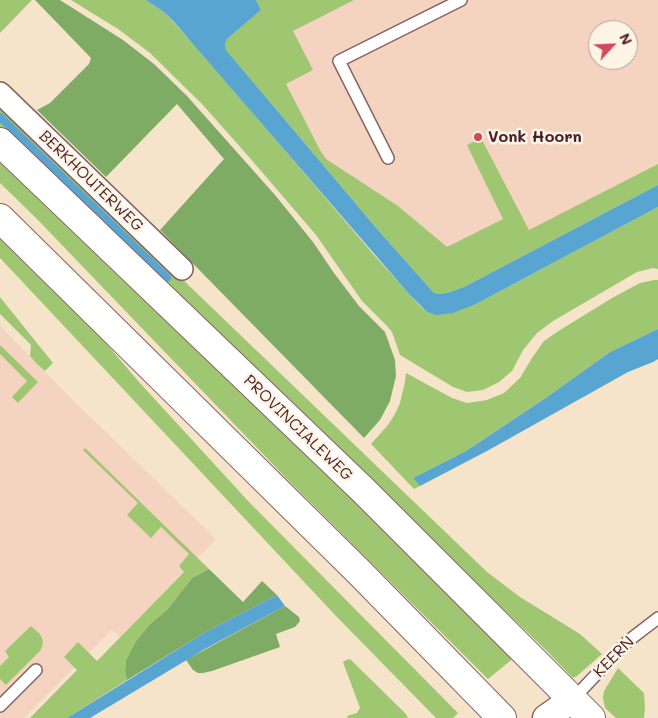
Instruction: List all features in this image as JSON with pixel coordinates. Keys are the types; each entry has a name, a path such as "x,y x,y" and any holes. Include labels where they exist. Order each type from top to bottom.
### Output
{"main road":[{"name":"PROVINCIALEWEG","path":"0,142 364,490 568,708 591,718"},
{"path":"0,218 352,565 502,718"}],"street":[{"name":"BERKHOUTERWEG","path":"0,93 182,269"},
{"name":"KEERN","path":"546,718 568,708"}],"lane":[{"path":"388,158 339,61 461,0"},
{"name":"KEERN","path":"568,708 628,641 658,618"},
{"path":"0,706 36,670"}],"shaded area":[{"name":"Vonk Hoorn","path":"185,0 658,0 658,185 464,287 409,265 230,55 225,46"},
{"path":"0,326 216,539 120,637 112,630 24,718 0,718"}],"green space":[{"path":"0,0 32,0 0,33"},
{"path":"35,0 60,0 123,40 154,64 187,96 275,195 313,242 359,306 385,332 395,360 396,376 390,401 380,420 364,438 160,230 224,159 177,104 106,177 37,110 50,103 89,64 91,58"},
{"path":"71,0 146,0 165,13 207,59 374,255 426,311 476,304 658,207 658,269 653,268 637,272 553,321 537,333 523,350 512,371 499,382 483,390 467,392 453,387 400,355 392,332 362,301 316,235 202,104 150,53 118,29"},
{"path":"256,0 354,0 293,31 313,70 286,84 326,159 398,206 447,247 503,219 467,145 481,138 529,230 658,164 658,185 464,287 441,294 434,293 378,230 226,50 225,44 227,39 261,10"},
{"path":"0,104 487,572 520,597 580,634 602,654 573,678 0,127"},
{"path":"0,157 280,423 515,657 488,679 286,478 0,183"},
{"path":"0,225 81,314 139,382 249,502 458,713 453,718 436,718 335,615 0,258"},
{"path":"658,280 658,329 610,352 466,451 413,478 420,486 414,489 371,444 395,414 400,403 406,373 452,398 467,403 487,400 504,393 520,378 544,341 612,298 640,283"},
{"path":"0,297 53,363 45,371 30,356 30,344 0,314"},
{"path":"0,345 38,382 18,403 12,397 27,381 0,354"},
{"path":"85,448 209,569 192,578 167,610 150,624 136,641 126,660 125,671 127,680 67,718 30,718 77,670 64,657 78,642 97,661 184,572 179,566 189,554 161,527 151,538 127,515 138,503 83,450"},
{"path":"209,569 243,602 262,581 277,595 204,633 127,680 125,671 126,660 136,641 150,624 167,610 192,578"},
{"path":"285,606 299,617 300,621 295,627 276,634 280,647 203,673 193,670 186,660"},
{"path":"31,626 40,634 43,641 42,647 6,685 0,679 0,666 9,657 5,651"},
{"path":"350,659 408,718 348,718 347,716 357,713 360,708 343,662"},
{"path":"618,668 644,693 644,718 616,718 605,708 604,691"}],"water":[{"path":"146,0 256,0 261,10 227,39 225,44 226,50 378,230 434,293 441,294 464,287 658,185 658,207 476,304 453,313 436,315 426,311 409,294 174,22 165,13"},
{"path":"658,329 658,359 628,372 487,451 420,486 413,478 466,451 610,352"},
{"path":"277,595 285,606 205,649 90,718 67,718 204,633"}],"waterway":[{"path":"0,117 167,278"}],"place":[{"name":"Vonk Hoorn","path":"478,137"}]}
